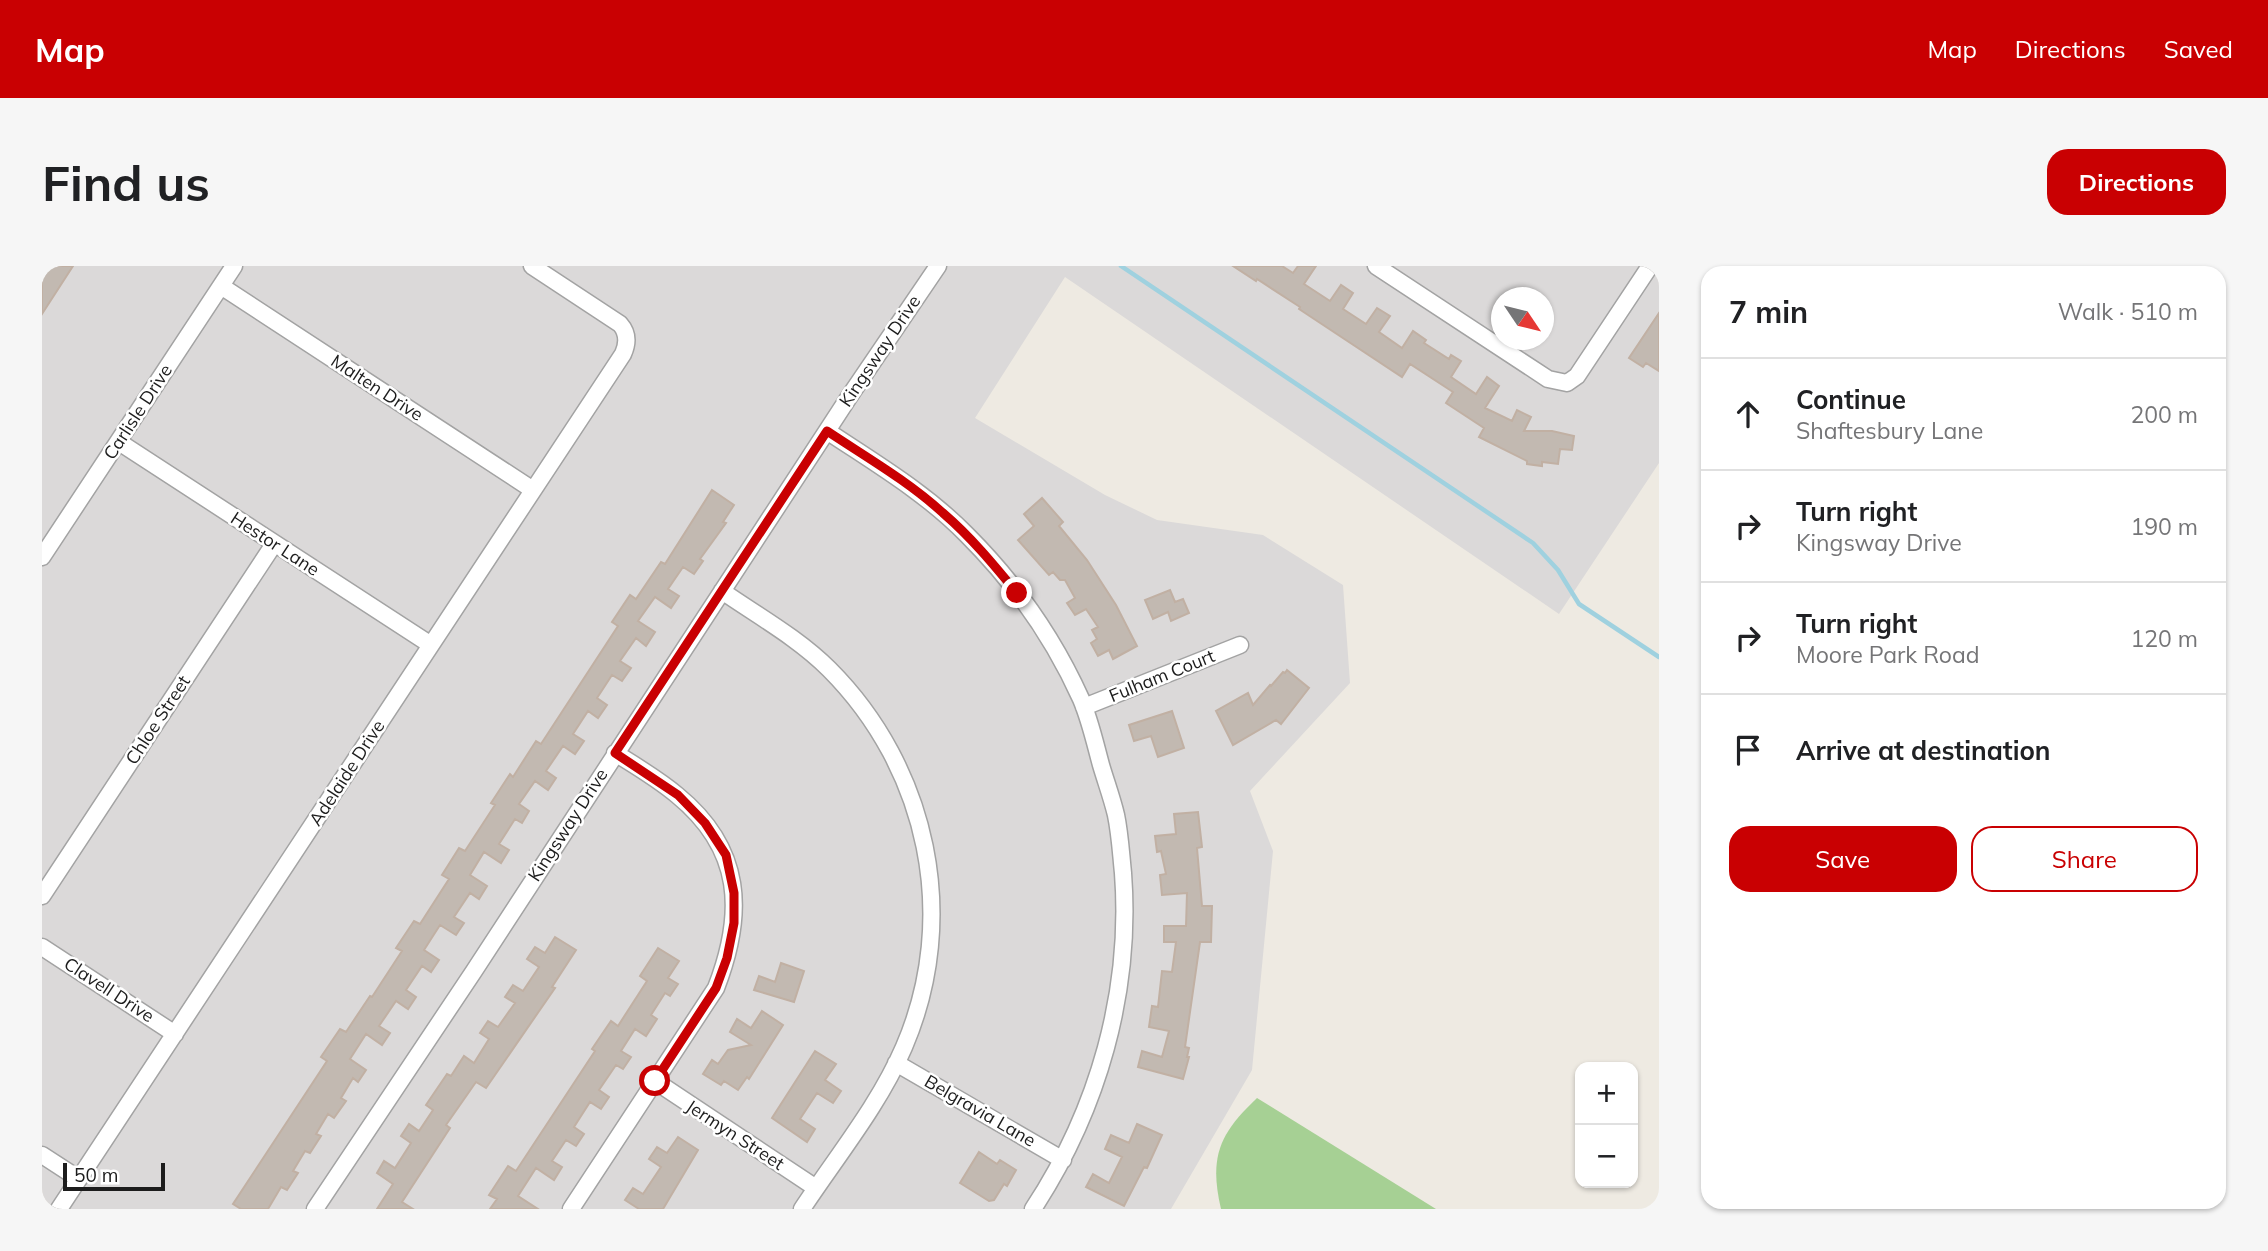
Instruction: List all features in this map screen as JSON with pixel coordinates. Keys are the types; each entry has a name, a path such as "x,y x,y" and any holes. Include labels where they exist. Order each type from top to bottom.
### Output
{"street":[{"name":"Carlisle Drive","path":"42,557 234,266"},
{"name":"Adelaide Drive","path":"59,1209 623,354 626,347 624,328 532,266"},
{"path":"1376,266 1548,379 1567,383 1582,370 1650,266"},
{"name":"Kingsway Drive","path":"315,1209 827,431 929,269"},
{"name":"Malten Drive","path":"221,286 533,490"},
{"path":"827,431 907,484 942,512 975,543 1017,593 1058,654 1084,707 1116,816 1124,889 1125,928 1119,993 1107,1047 1080,1126 1033,1209"},
{"name":"Hestor Lane","path":"119,442 431,645"},
{"name":"Chloe Street","path":"42,896 274,544"},
{"path":"722,591 808,651 847,688 867,714 887,743 904,776 925,843 931,881 931,934 927,970 904,1047 872,1104 802,1209"},
{"name":"Fulham Court","path":"1084,707 1240,645"},
{"path":"571,1209 716,988 727,958 734,923 734,893 726,855 705,823 678,795 615,753"},
{"name":"Clavell Drive","path":"42,947 175,1034"},
{"name":"Belgravia Lane","path":"896,1063 1063,1160"},
{"name":"Jermyn Street","path":"655,1081 816,1188"},
{"path":"42,1155 79,1179"}],"shaded area":[{"path":"42,266 1659,266 1659,463 1559,614 1065,277 975,418 1105,495 1157,520 1263,535 1343,585 1350,683 1250,791 1273,851 1252,1070 1171,1209 42,1209"}],"green space":[{"path":"1257,1098 1436,1209 1221,1209 1216,1175 1220,1148 1234,1123"}],"building":[{"path":"42,266 73,266 42,314"},
{"path":"1233,266 1282,266 1293,273 1298,266 1316,266 1304,284 1330,301 1341,285 1353,293 1343,309 1366,324 1377,308 1390,316 1379,332 1402,348 1413,331 1426,340 1424,343 1449,359 1451,355 1461,361 1451,377 1476,394 1487,377 1499,386 1485,408 1512,421 1517,410 1531,417 1524,431 1552,431 1574,436 1572,450 1560,449 1558,464 1527,464 1527,461 1479,437 1484,428 1446,403 1453,392 1410,364 1402,377 1299,309 1300,307"},
{"path":"1659,313 1659,371 1646,363 1643,367 1629,358"},
{"path":"712,490 734,505 723,522 726,523 700,559 703,561 694,574 683,567 668,589 679,596 671,608 655,597 638,621 655,632 646,646 636,638 620,661 631,668 622,681 612,675 597,698 607,705 598,718 588,711 573,734 584,741 575,754 563,746 546,771 556,778 548,790 535,781 519,804 529,811 522,823 515,819 499,844 509,850 501,863 484,852 470,875 487,886 479,899 470,893 454,917 464,923 456,935 440,925 424,950 439,960 431,972 422,966 406,990 416,997 408,1009 396,1001 379,1026 390,1033 382,1045 366,1034 350,1059 366,1070 358,1082 353,1078 341,1098 346,1101 334,1118 328,1114 316,1134 321,1136 310,1153 305,1151 293,1171 298,1173 287,1190 281,1187 268,1209 241,1209 233,1204 327,1061 321,1057 340,1029 346,1032 370,996 372,997 402,951 396,948 414,921 420,924 449,879 442,875 459,848 465,851 495,805 491,803 510,774 513,777 536,741 541,744 618,626 612,622 630,595 636,599 661,562 665,564"},
{"path":"1042,498 1063,522 1059,526 1087,560 1116,605 1137,646 1113,659 1109,650 1098,656 1091,643 1097,639 1092,630 1098,627 1086,609 1075,615 1067,603 1075,598 1065,580 1060,580 1053,572 1049,575 1018,540 1034,526 1024,514"},
{"path":"1170,590 1175,602 1183,599 1189,613 1171,621 1168,612 1153,619 1145,600"},
{"path":"1287,670 1309,688 1281,724 1276,720 1233,745 1216,711 1248,693 1253,705"},
{"path":"1172,711 1184,748 1158,757 1151,736 1134,741 1129,725"},
{"path":"1198,812 1202,847 1197,848 1202,906 1212,906 1211,942 1200,942 1185,1047 1189,1048 1189,1057 1183,1079 1138,1067 1142,1051 1162,1057 1169,1031 1149,1027 1152,1006 1158,1007 1162,971 1172,972 1176,942 1164,942 1164,926 1186,926 1187,893 1162,895 1160,875 1166,874 1161,851 1157,852 1155,836 1176,834 1174,814"},
{"path":"555,937 576,950 552,987 555,988 486,1088 476,1082 446,1125 450,1128 402,1202 413,1209 377,1209 393,1184 377,1173 384,1161 395,1168 411,1143 401,1136 409,1124 419,1131 433,1110 426,1105 447,1074 451,1076 464,1056 474,1063 489,1039 480,1033 488,1021 498,1027 515,1003 505,997 513,985 523,991 539,967 527,959 535,947 545,953"},
{"path":"658,948 679,961 668,978 678,984 670,996 665,993 651,1015 657,1019 646,1036 635,1029 621,1051 631,1057 623,1069 616,1065 599,1090 609,1097 601,1109 590,1102 574,1127 584,1134 576,1146 566,1140 552,1161 562,1167 554,1180 536,1168 518,1196 538,1209 490,1209 497,1199 489,1195 508,1166 516,1171 595,1051 592,1049 611,1021 618,1026 647,981 640,976"},
{"path":"781,963 804,971 794,1002 754,990 759,976 775,982"},
{"path":"762,1011 783,1025 749,1079 747,1077 738,1090 724,1081 721,1085 703,1074 712,1060 718,1064 728,1050 751,1045 730,1032 737,1019 751,1028"},
{"path":"815,1051 836,1064 825,1080 841,1091 833,1103 817,1093 800,1119 815,1129 807,1142 772,1118"},
{"path":"1137,1124 1162,1135 1147,1168 1144,1167 1124,1206 1086,1187 1093,1174 1109,1183 1122,1157 1105,1149 1111,1135 1129,1143"},
{"path":"678,1137 698,1150 663,1209 639,1209 625,1200 633,1188 643,1194 661,1167 649,1159 657,1147 667,1153"},
{"path":"979,1152 997,1164 1000,1160 1016,1170 1007,1186 1004,1184 994,1200 989,1201 960,1183"}],"waterway":[{"path":"1121,266 1533,543 1558,570 1579,604 1659,657"}],"route":[{"path":"655,1081 716,988 727,958 734,923 734,893 726,855 705,823 678,795 615,753 827,431 907,484 942,512 967,534 1017,593"}]}
